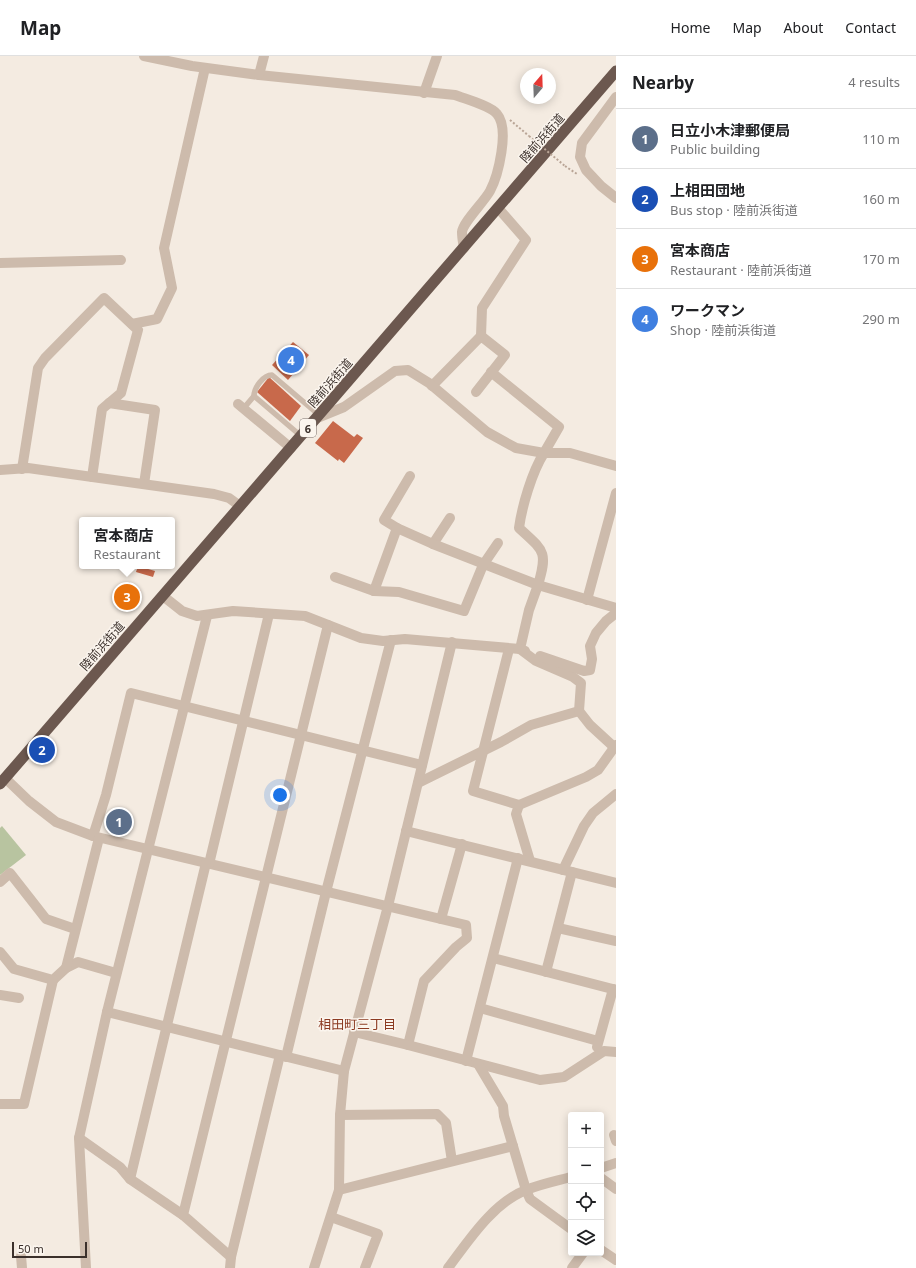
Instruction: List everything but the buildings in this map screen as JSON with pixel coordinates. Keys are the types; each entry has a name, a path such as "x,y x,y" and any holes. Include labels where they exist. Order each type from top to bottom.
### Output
{"highway":[{"name":"陸前浜街道","path":"3,781 616,71"}],"street":[{"path":"144,56 205,68 259,75 455,96 478,103 497,114 501,123 503,141 501,157 495,180 489,192 464,226 462,232 464,248"},
{"path":"259,75 264,56"},
{"path":"424,93 437,56"},
{"path":"132,324 157,319 172,288 164,248 205,68"},
{"path":"616,97 582,143 580,157 586,170 616,198"},
{"path":"432,386 481,336 482,308 526,240 498,208"},
{"path":"0,263 121,260"},
{"path":"22,469 38,368 41,363 104,298 138,330 121,393 102,408 92,477"},
{"path":"476,392 505,355 481,336"},
{"path":"318,417 344,407 394,371 408,370 432,386 487,432 516,448 544,453 570,453 616,466"},
{"path":"491,372 559,427 539,461 527,494 519,528 539,546 544,558 544,565 514,649 473,791 519,805 586,777 598,770 615,746 590,725 579,712 581,683 573,676 536,661 514,649"},
{"path":"109,403 155,410 144,484"},
{"path":"241,407 291,448"},
{"path":"0,470 28,468 214,494 229,498 240,506"},
{"path":"410,476 384,520 397,528 483,565 538,585 616,608"},
{"path":"587,600 612,520 616,493"},
{"path":"433,544 450,518"},
{"path":"374,591 397,528"},
{"path":"335,577 374,591 399,592 464,611 483,565 498,543"},
{"path":"163,596 182,611 190,615 207,616 233,611 305,616 361,638 383,641 405,639 452,642 514,649 584,671 590,670 592,659 590,646 596,633 606,621 616,613"},
{"path":"130,1178 269,614"},
{"path":"86,1268 79,1138 116,973 207,616"},
{"path":"183,1215 328,625"},
{"path":"230,1268 231,1257 391,640"},
{"path":"318,1267 339,1190 340,1115 344,1071 388,906 452,642"},
{"path":"66,968 131,694 422,765"},
{"path":"418,783 531,725 579,712"},
{"path":"3,781 56,822 96,837 466,925 467,938 456,947 424,981 408,1044"},
{"path":"546,972 558,928 568,871 584,826 593,813 616,794"},
{"path":"519,805 516,814 530,861"},
{"path":"406,830 616,883"},
{"path":"441,919 462,844"},
{"path":"466,1061 518,858"},
{"path":"0,882 10,873 46,919 75,929"},
{"path":"558,928 616,941"},
{"path":"0,952 14,970 53,980"},
{"path":"492,958 615,989 594,1057"},
{"path":"0,1104 24,1104 53,980 66,968 78,962 116,973"},
{"path":"0,996 19,998"},
{"path":"480,1008 598,1042"},
{"path":"107,1012 344,1071"},
{"path":"354,1032 408,1044 540,1080 564,1077 604,1051 616,1052"},
{"path":"478,1064 503,1106 504,1116 530,1199 568,1227"},
{"path":"340,1115 437,1114 446,1123 452,1161"},
{"path":"79,1138 120,1167 130,1178 183,1215 231,1257"},
{"path":"339,1190 513,1146"},
{"path":"604,1167 616,1163"},
{"path":"448,1268 481,1224 508,1201 526,1190 568,1178"},
{"path":"604,1180 616,1189"},
{"path":"331,1217 378,1234 365,1268"},
{"path":"604,1252 616,1260"},
{"path":"21,1256 22,1268"},
{"path":"572,1268 581,1256"}],"lane":[{"path":"241,407 254,396 254,392 264,377 272,375 318,417"},
{"path":"254,396 301,436"}],"path":[{"path":"497,114 507,118 565,166"}],"green space":[{"path":"2,826 26,855 0,875 0,828"}],"place":[{"name":"ワークマン","path":"291,360"},
{"name":"宮本商店","path":"127,597"},
{"name":"上相田団地","path":"42,750"},
{"name":"日立小木津郵便局","path":"119,822"}],"district":[{"name":"相田町三丁目","path":"357,1024"}]}
